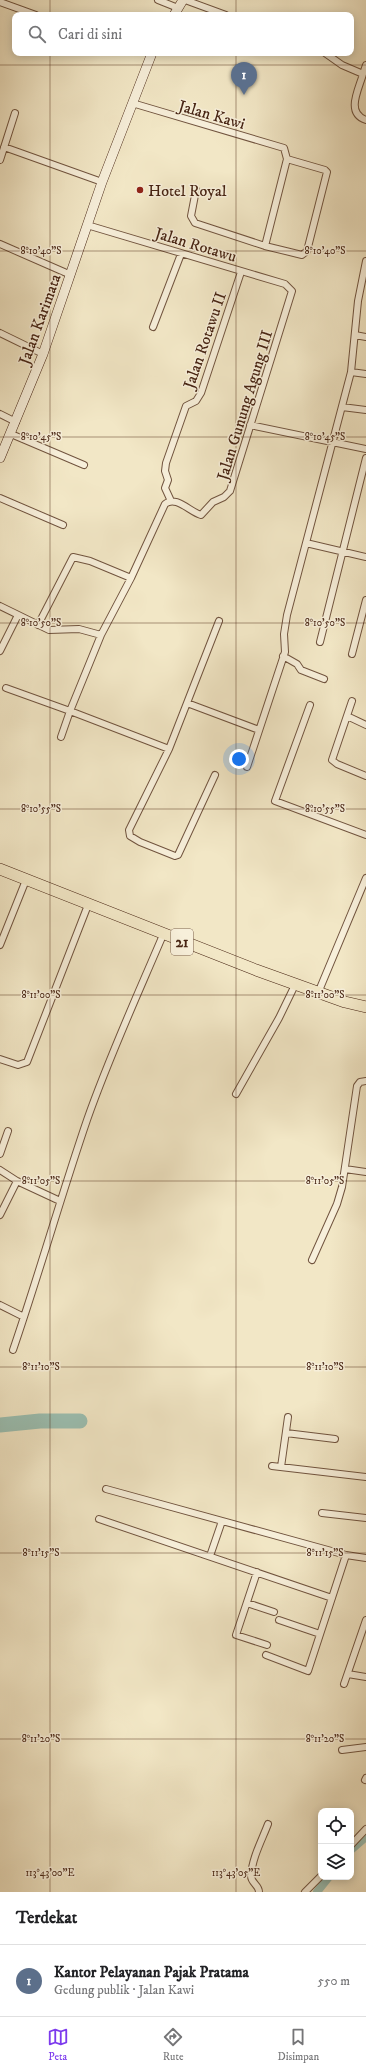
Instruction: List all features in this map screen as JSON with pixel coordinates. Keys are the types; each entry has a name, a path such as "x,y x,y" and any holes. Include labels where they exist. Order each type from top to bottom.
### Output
{"highway":[{"name":"21","path":"0,869 163,935 318,993 366,1007"}],"main road":[{"name":"Jalan Karimata","path":"0,458 44,354 87,224 149,56"}],"street":[{"path":"158,0 211,12"},
{"path":"0,2 11,3 30,12"},
{"path":"329,56 342,65 363,74"},
{"path":"366,65 354,107 359,118 366,120"},
{"name":"Jalan Kawi","path":"132,103 284,148 287,159"},
{"path":"0,160 15,114"},
{"path":"4,147 102,182"},
{"path":"196,190 191,216 195,223 265,246 302,255 307,251 327,172 325,170 287,159 265,246"},
{"name":"Jalan Rotawu","path":"87,224 181,254 285,284 291,288 292,294"},
{"path":"0,244 71,275"},
{"path":"153,327 181,254"},
{"path":"247,767 284,654 286,624 351,372 358,301 366,262"},
{"name":"Jalan Rotawu II","path":"171,501 165,488 168,480 165,471 166,463 186,406 196,401 201,393 241,272"},
{"name":"Jalan Gunung Agung III","path":"171,501 176,502 201,515 214,501 228,494 292,294"},
{"path":"358,301 366,302"},
{"path":"0,333 44,354"},
{"path":"355,335 366,337"},
{"path":"351,372 366,374"},
{"path":"342,407 366,410"},
{"path":"0,414 16,422"},
{"path":"250,425 333,444 366,449"},
{"path":"11,434 84,465"},
{"path":"320,642 366,458"},
{"path":"0,498 62,525"},
{"path":"61,737 101,635 131,578 163,508 171,501"},
{"path":"306,543 366,557"},
{"path":"38,625 73,557 90,561 131,578"},
{"path":"352,654 366,600"},
{"path":"0,606 38,625 54,631 79,629 101,635"},
{"path":"0,651 18,615"},
{"path":"215,775 178,855 175,856 140,842 130,836 129,830 169,749 219,621"},
{"path":"284,654 297,664 301,670 324,679"},
{"path":"6,688 169,749"},
{"path":"352,701 332,760 337,764 366,776"},
{"path":"187,703 259,730"},
{"path":"310,705 275,801 366,835"},
{"path":"347,716 366,725"},
{"path":"318,993 366,878"},
{"path":"0,945 26,880"},
{"path":"0,1059 18,1065 27,1062 88,905"},
{"path":"12,1350 88,1118 114,1048 163,935"},
{"path":"236,1094 279,1018 295,984"},
{"path":"312,1260 337,1204 345,1169 357,1086 360,1082 366,1081"},
{"path":"0,1154 8,1131"},
{"path":"345,1169 366,1172"},
{"path":"0,1170 17,1181 60,1201"},
{"path":"0,1215 17,1181"},
{"path":"0,1305 24,1317"},
{"path":"281,1467 288,1417"},
{"path":"286,1433 335,1439"},
{"path":"272,1466 366,1477"},
{"path":"106,1489 346,1554 366,1558"},
{"path":"322,1513 366,1518"},
{"path":"99,1519 332,1598"},
{"path":"210,1556 222,1520"},
{"path":"266,1655 308,1671 346,1554"},
{"path":"257,1572 236,1635 267,1645"},
{"path":"247,1603 274,1612"},
{"path":"279,1620 320,1634"},
{"path":"344,1684 363,1637 366,1620"},
{"path":"348,1674 366,1677"},
{"path":"342,1750 366,1747"},
{"path":"259,1892 258,1887 253,1882 251,1876 256,1856 268,1824"},
{"path":"354,1841 366,1829"},
{"path":"305,1892 318,1879"}],"waterway":[{"path":"0,1425 40,1421 80,1421"},
{"path":"354,1847 366,1837"},
{"path":"317,1892 327,1880"}],"place":[{"name":"Kantor Pelayanan Pajak Pratama","path":"244,95"},
{"name":"Hotel Royal","path":"140,190"}]}
